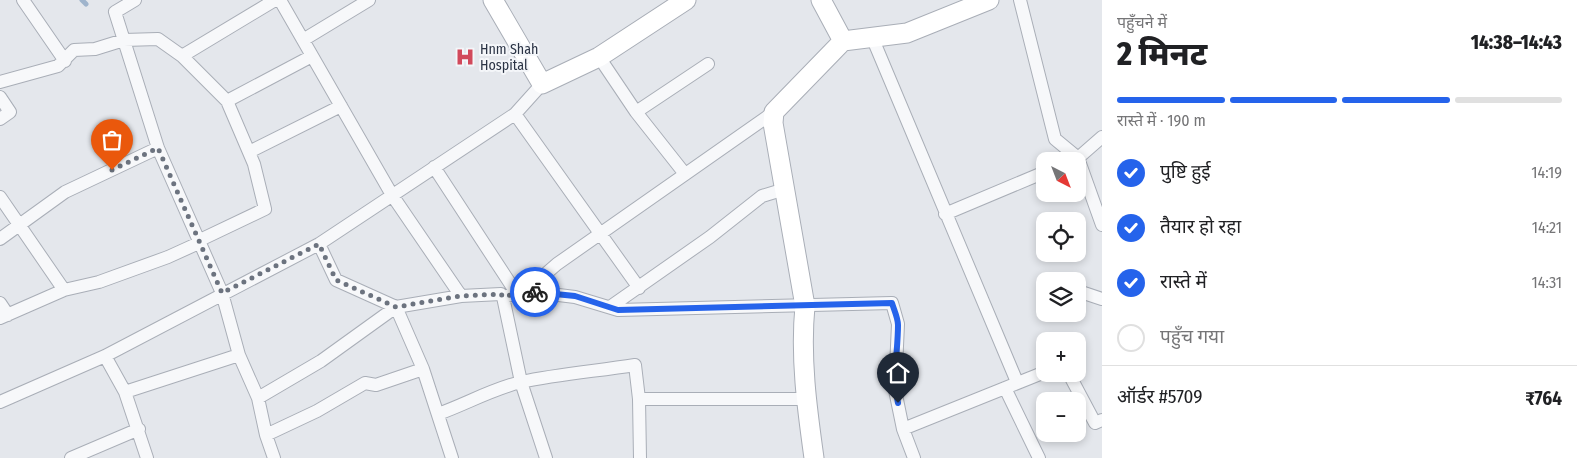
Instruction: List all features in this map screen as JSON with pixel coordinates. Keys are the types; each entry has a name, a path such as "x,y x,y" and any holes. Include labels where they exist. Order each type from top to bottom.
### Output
{"street":[{"path":"23,0 65,61"},
{"path":"135,0 115,12 158,148 222,293 239,355 258,398 266,435 274,458"},
{"path":"182,56 275,0"},
{"path":"280,0 392,195 461,296"},
{"path":"303,40 369,0"},
{"path":"493,0 542,84"},
{"path":"0,402 105,356 222,293 319,244 514,114 542,84 599,57 686,0"},
{"path":"821,0 843,41"},
{"path":"521,293 557,264 774,112 843,41 906,33 989,0"},
{"path":"1020,0 1055,139 1067,152"},
{"path":"872,37 945,214 1039,458"},
{"path":"0,82 58,66 74,50 95,49 124,40 158,39 182,56 227,101 254,164 265,210 168,257 99,282 64,290 4,316 0,303"},
{"path":"227,101 312,56"},
{"path":"599,57 636,112 685,174"},
{"path":"636,112 708,64"},
{"path":"0,97 10,112 0,119"},
{"path":"249,152 341,106"},
{"path":"774,112 773,123 805,306 803,328 806,399 814,458"},
{"path":"514,114 602,233 639,288"},
{"path":"1084,152 1102,137"},
{"path":"0,239 65,192 158,148"},
{"path":"434,167 521,293"},
{"path":"945,214 1036,176"},
{"path":"1086,186 1102,225"},
{"path":"610,307 639,288 762,196 785,189"},
{"path":"0,197 64,290"},
{"path":"319,244 336,280 396,307 423,369 452,458"},
{"path":"503,297 521,293 575,296 618,310 892,303 898,324 895,355 895,390 903,430 914,458"},
{"path":"258,398 321,362 396,307 461,296 501,294 521,382 546,458"},
{"path":"1086,294 1102,299"},
{"path":"125,392 239,355"},
{"path":"105,356 125,392 148,458"},
{"path":"438,414 466,404 482,394 521,382 635,365 639,399 640,458"},
{"path":"266,435 317,411 365,383 376,385 423,369"},
{"path":"903,430 1036,375"},
{"path":"1073,382 1095,423 1102,420"},
{"path":"639,399 806,399"},
{"path":"71,458 139,430"}],"waterway":[{"path":"82,0 86,4"}],"way so far":[{"path":"112,170 158,148 222,293 319,244 336,280 396,307 461,296 501,294 503,297 526,291 535,292"}],"place":[{"name":"Hnm Shah Hospital","path":"465,57"}],"route":[{"path":"535,292 575,296 618,310 892,303 898,324 895,355 895,390 898,403"}]}
